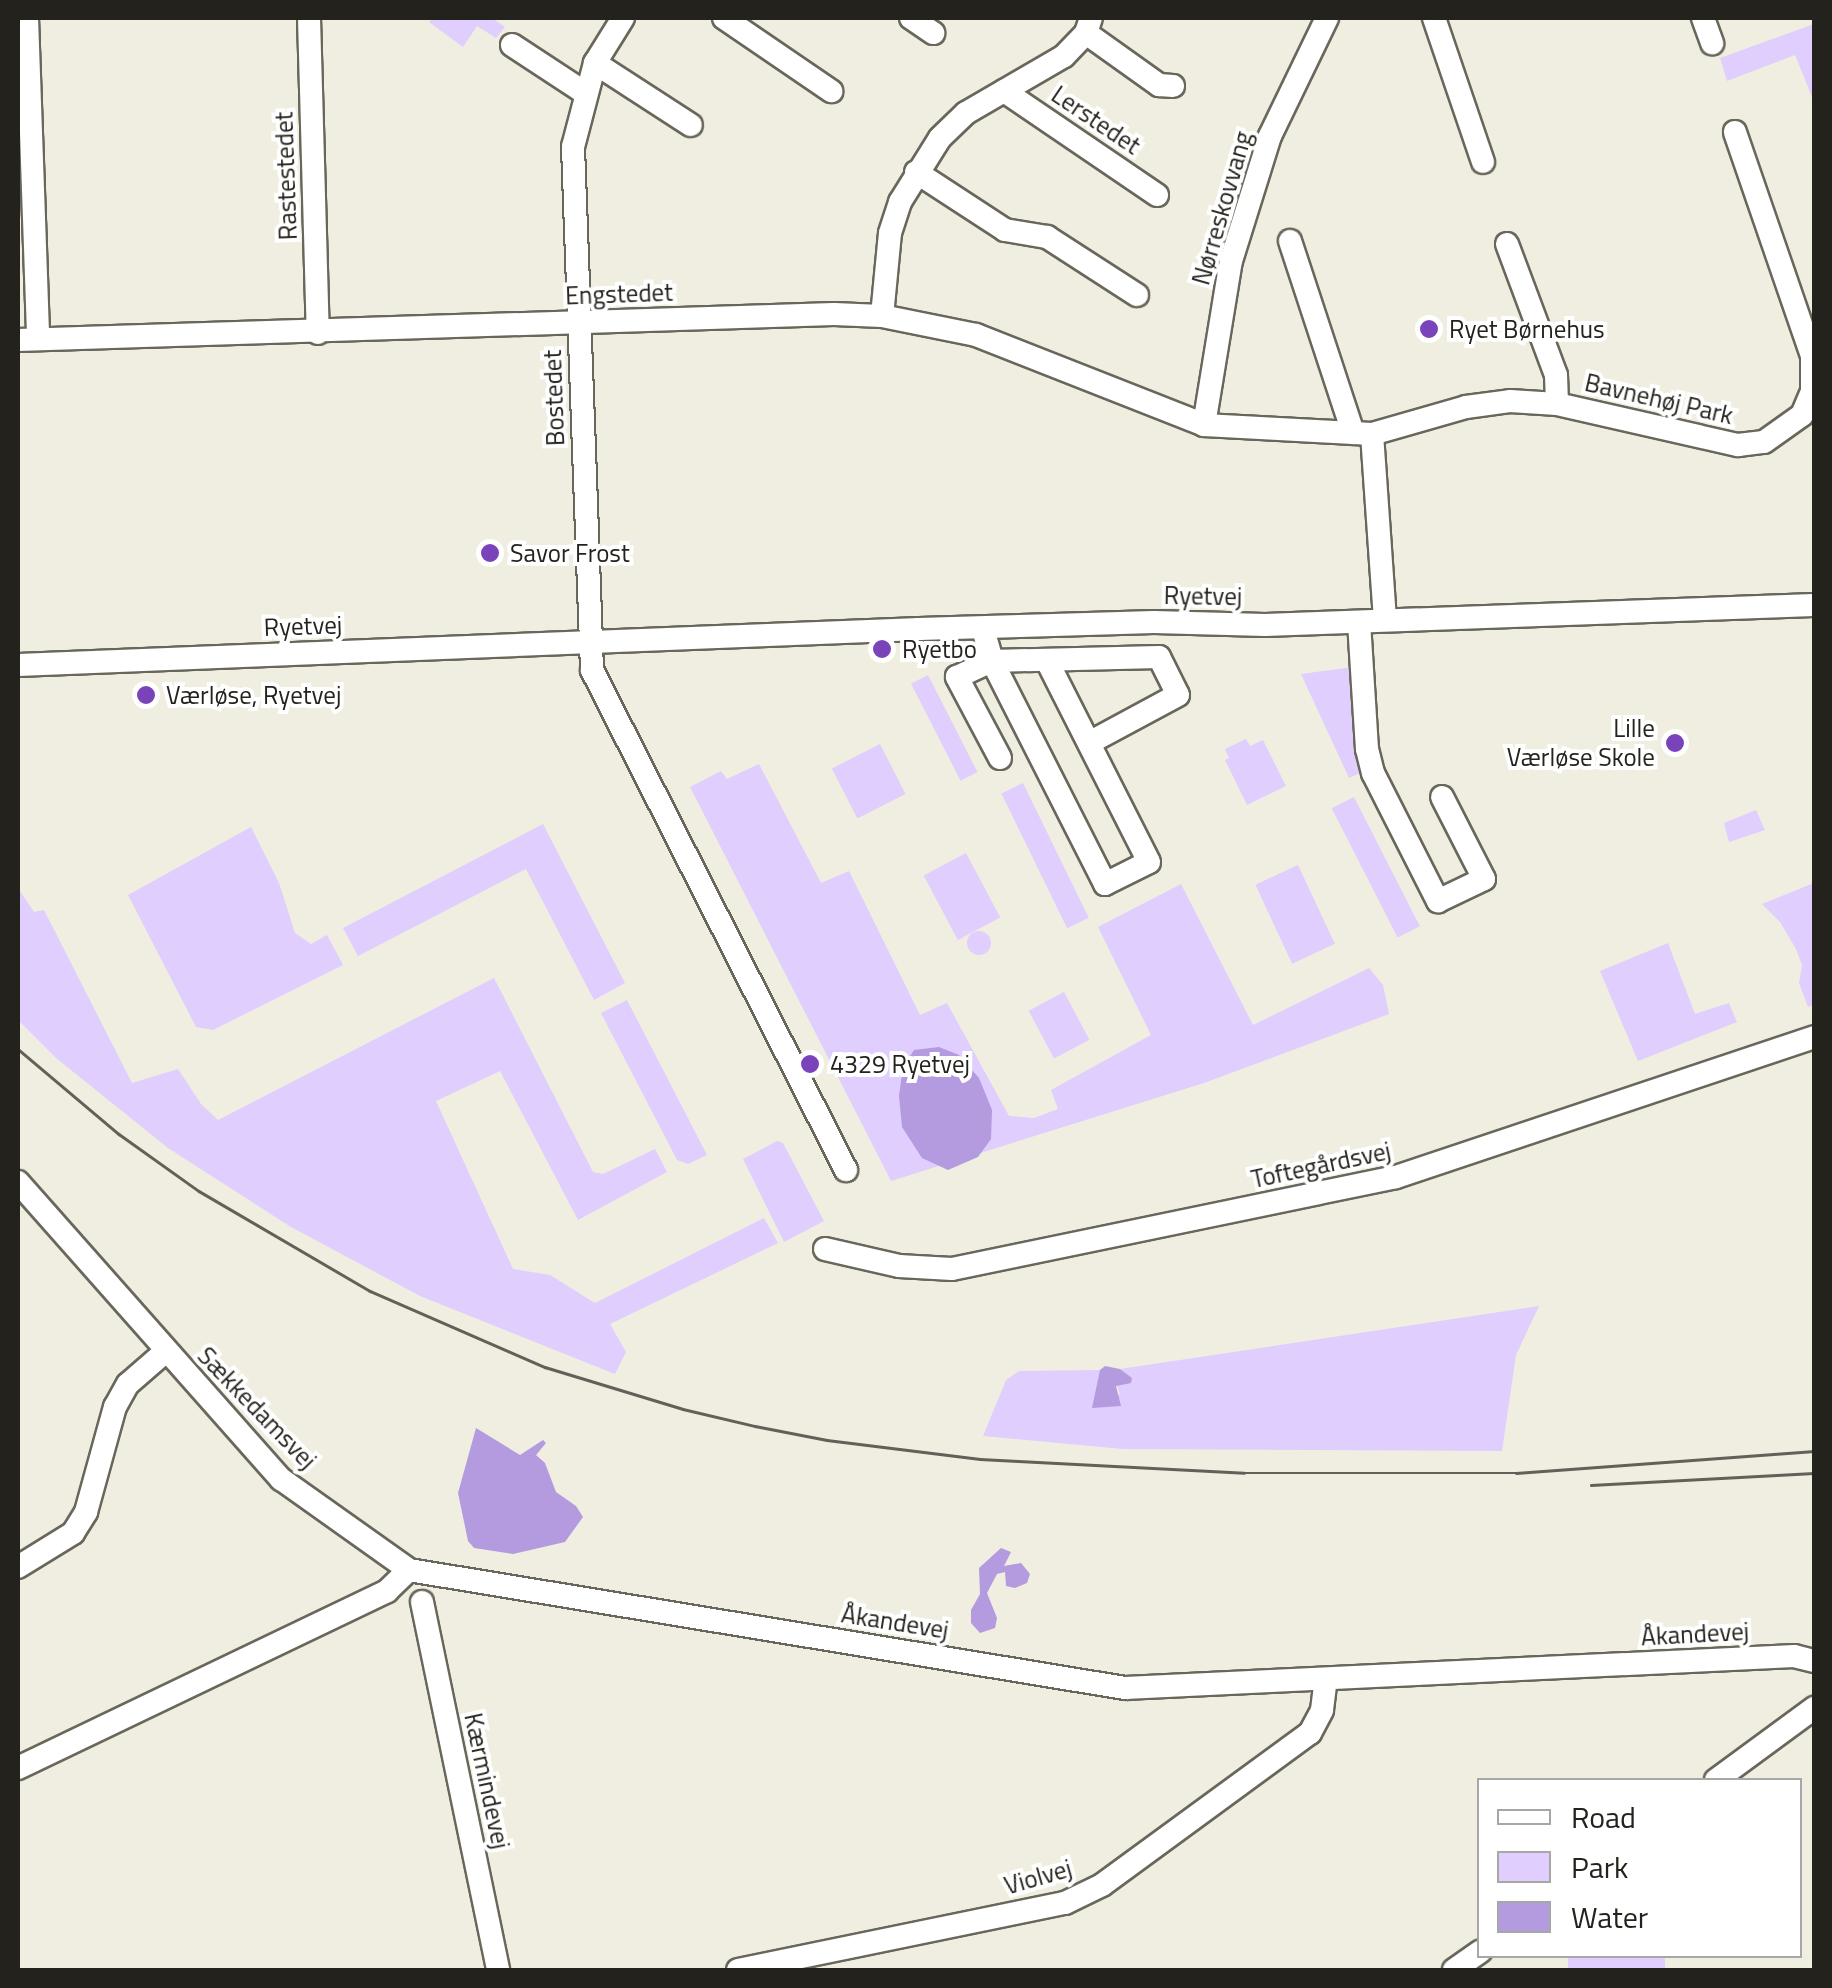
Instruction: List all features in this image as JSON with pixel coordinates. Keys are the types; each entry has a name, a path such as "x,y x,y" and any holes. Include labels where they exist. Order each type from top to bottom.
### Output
{"street":[{"path":"28,18 28,340"},
{"name":"Rastestedet","path":"309,18 318,333"},
{"name":"Bostedet","path":"590,642 573,147 595,63 623,18"},
{"path":"724,18 831,91"},
{"path":"911,18 934,33"},
{"name":"Nørreskovvang","path":"1204,425 1231,261 1270,136 1327,18"},
{"path":"1434,18 1482,162"},
{"path":"1703,18 1712,43"},
{"name":"Lerstedet","path":"882,316 890,233 916,172 940,138 966,113 1064,56 1089,25 1159,85 1173,86"},
{"path":"512,45 585,93"},
{"path":"595,63 691,125"},
{"name":"Lerstedet","path":"1004,91 1157,195"},
{"name":"Bavnehøj Park","path":"1204,425 1362,434 1510,401 1557,404 1738,445 1764,442 1802,415 1812,390 1812,356 1735,132"},
{"path":"916,172 1005,230 1047,237 1137,295"},
{"path":"1290,240 1362,434 1385,620"},
{"name":"Bavnehøj Park","path":"1507,244 1556,375 1557,404"},
{"name":"Engstedet","path":"28,340 834,314 882,316 976,335 1204,425"},
{"name":"Ryetvej","path":"18,665 982,628 1359,622 1814,604"},
{"path":"1359,622 1366,749 1373,773 1438,901 1484,879 1442,797"},
{"path":"982,628 992,661 1105,884 1149,862 1047,661"},
{"path":"590,642 592,670 846,1170"},
{"path":"1000,758 958,677 992,661 1159,657 1178,695 1089,743"},
{"name":"Toftegårdsvej","path":"825,1249 899,1266 952,1268 1396,1177 1814,1037"},
{"name":"Sækkedamsvej","path":"18,1182 282,1480 409,1570"},
{"name":"Sækkedamsvej","path":"18,1568 74,1533 86,1512 115,1407 128,1384 166,1351"},
{"path":"18,1768 387,1591 409,1570"},
{"name":"Åkandevej","path":"409,1570 1125,1688 1794,1656 1814,1661"},
{"name":"Kærmindevej","path":"422,1602 498,1970"},
{"name":"Violvej","path":"738,1970 1065,1903 1102,1885 1310,1733 1322,1710 1326,1679"},
{"path":"1719,1778 1814,1708"},
{"path":"1454,1970 1477,1954"}],"green space":[{"path":"433,18 492,18 505,27 496,38 477,26 463,47 429,22"},
{"path":"1814,24 1814,102 1795,55 1727,81 1720,58"},
{"path":"1353,667 1356,762 1360,773 1349,778 1301,674"},
{"path":"928,675 977,772 961,781 911,684"},
{"path":"1246,739 1250,746 1263,740 1286,786 1247,805 1225,760 1229,758 1225,749"},
{"path":"880,744 905,794 857,818 832,769"},
{"path":"759,764 821,883 849,871 920,1015 947,1003 1009,1116 1034,1118 1058,1109 1051,1090 1151,1035 1098,927 1181,884 1253,1025 1369,968 1383,985 1389,1014 1204,1083 891,1181 690,787 721,771 727,779"},
{"path":"1023,783 1089,918 1067,928 1001,794"},
{"path":"1354,797 1420,926 1398,938 1332,808"},
{"path":"1756,810 1765,830 1729,842 1724,823"},
{"path":"543,824 625,983 594,1000 526,869 358,956 343,928"},
{"path":"251,827 279,883 295,933 311,944 327,935 343,965 213,1030 196,1027 128,895"},
{"path":"966,853 1000,917 958,940 924,876"},
{"path":"1298,865 1335,944 1292,964 1255,885"},
{"path":"1814,883 1814,1004 1808,1007 1799,983 1802,965 1796,949 1780,922 1762,904"},
{"path":"18,888 34,912 44,910 132,1083 178,1069 201,1104 218,1120 494,978 593,1172 603,1174 655,1149 667,1172 578,1220 500,1071 436,1101 513,1269 550,1275 595,1303 764,1218 778,1243 610,1324 626,1352 615,1374 420,1296 291,1227 168,1148 56,1058 18,1020"},
{"path":"979,931 991,943 979,955 967,943"},
{"path":"1668,943 1695,1014 1729,1003 1737,1022 1638,1061 1600,971"},
{"path":"1064,992 1089,1040 1054,1058 1029,1011"},
{"path":"627,1000 707,1155 688,1164 677,1160 601,1013"},
{"path":"777,1141 783,1143 824,1221 784,1242 743,1159"},
{"path":"1539,1306 1516,1355 1502,1451 1123,1449 983,1436 1006,1380 1019,1371 1100,1370 1100,1387 1120,1395 1117,1385 1132,1379 1120,1369"},
{"path":"1568,1958 1665,1958 1665,1970 1568,1970"}],"water":[{"path":"939,1047 959,1055 979,1078 992,1110 991,1139 978,1157 948,1170 922,1158 902,1127 899,1096 903,1067 914,1050"},
{"path":"1105,1366 1120,1369 1132,1378 1131,1383 1116,1386 1121,1406 1092,1408 1100,1370"},
{"path":"476,1428 520,1455 543,1440 546,1443 536,1455 545,1463 556,1492 576,1506 583,1517 565,1542 513,1554 474,1548 468,1541 458,1493"},
{"path":"1001,1548 1011,1552 1004,1566 1021,1563 1030,1574 1027,1583 1015,1588 1006,1586 1005,1572 997,1574 987,1593 997,1618 995,1628 980,1633 971,1623 971,1610 980,1594 979,1568"}],"tram line":[{"path":"18,1049 119,1134 199,1191 370,1291 545,1367 683,1409 755,1426 827,1440 980,1459 1244,1473 1516,1473 1814,1451"},
{"path":"1591,1485 1814,1473"}],"place":[{"name":"Ryet Børnehus","path":"1429,329"},
{"name":"Savor Frost","path":"490,553"},
{"name":"Ryetbo","path":"882,649"},
{"name":"Værløse, Ryetvej","path":"146,695"},
{"name":"Lille Værløse Skole","path":"1675,743"},
{"name":"4329 Ryetvej","path":"810,1064"}]}
